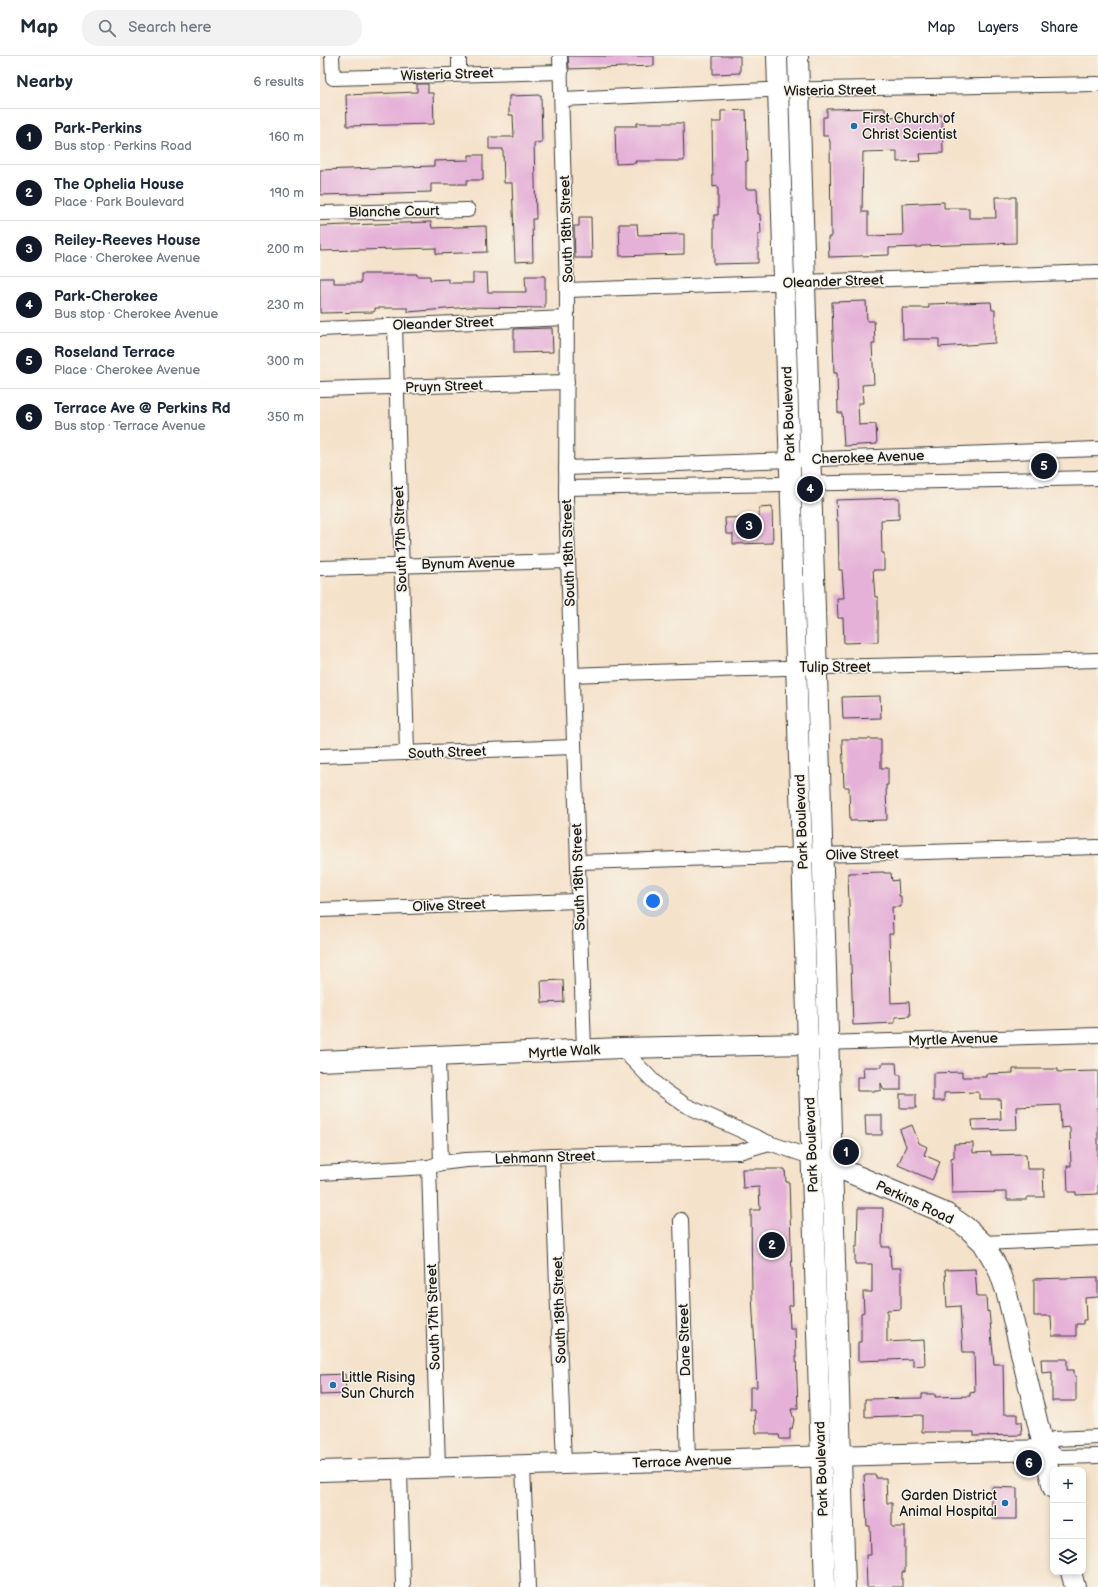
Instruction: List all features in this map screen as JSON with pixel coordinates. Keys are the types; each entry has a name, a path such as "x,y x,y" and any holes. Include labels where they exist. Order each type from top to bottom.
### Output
{"street":[{"name":"Wisteria Street","path":"332,56 333,78 561,72"},
{"path":"459,56 459,74"},
{"name":"South 18th Street","path":"560,56 567,290 566,488 578,901 584,1050"},
{"name":"Park Boulevard","path":"777,56 825,1587"},
{"path":"798,56 846,1587"},
{"name":"Wisteria Street","path":"562,99 778,90 1098,84"},
{"name":"Blanche Court","path":"320,213 468,210"},
{"name":"Oleander Street","path":"567,290 1098,272"},
{"name":"Oleander Street","path":"320,328 567,318"},
{"name":"South 17th Street","path":"395,324 400,565 407,753"},
{"name":"Pruyn Street","path":"320,389 567,382"},
{"name":"Cherokee Avenue","path":"566,468 1098,449"},
{"name":"Cherokee Avenue","path":"566,488 1098,478"},
{"name":"Bynum Avenue","path":"320,568 568,561"},
{"name":"Tulip Street","path":"572,675 796,667 908,666 1098,660"},
{"name":"South Street","path":"320,756 574,747"},
{"name":"Olive Street","path":"578,862 1098,847"},
{"name":"Olive Street","path":"320,910 578,901"},
{"name":"Myrtle Avenue","path":"808,1044 1098,1035"},
{"name":"Myrtle Walk","path":"320,1061 621,1048 808,1044"},
{"name":"Perkins Road","path":"621,1048 657,1085 685,1105 769,1143 832,1165 947,1214 983,1243 998,1268 1007,1294 1050,1475"},
{"name":"South 17th Street","path":"438,1057 435,1165 438,1468"},
{"name":"Lehmann Street","path":"320,1173 435,1165 466,1160 552,1156 739,1152 769,1143"},
{"name":"South 18th Street","path":"552,1156 564,1464"},
{"name":"Dare Street","path":"681,1220 688,1461"},
{"path":"983,1243 1098,1238"},
{"path":"1044,1450 1054,1439 1098,1437"},
{"name":"Terrace Avenue","path":"320,1471 1044,1450 1060,1457 1098,1456"},
{"path":"523,1466 528,1587"},
{"path":"400,1469 403,1587"},
{"path":"1073,1575 1075,1587"}],"building":[{"path":"568,56 654,56 654,66 569,69"},
{"path":"713,56 740,56 740,73 713,74"},
{"path":"417,84 428,84 428,93 433,93 434,124 347,126 346,95 417,92"},
{"path":"541,95 542,142 534,143 536,219 532,219 533,261 515,262 512,183 504,183 503,149 489,149 489,137 514,137 513,115 509,115 509,96"},
{"path":"885,108 885,117 942,115 943,153 920,154 921,161 897,162 897,151 863,152 862,212 868,212 868,236 903,235 902,204 944,202 944,208 969,208 969,218 996,218 995,197 1016,197 1016,243 889,248 889,255 829,257 828,237 831,237 830,142 828,136 823,136 823,117 827,117 827,109"},
{"path":"746,110 748,161 746,161 746,189 757,189 758,214 760,214 761,234 758,234 758,263 714,264 714,215 718,215 718,186 713,187 712,122 721,122 721,111"},
{"path":"637,123 683,123 684,161 635,161 636,163 616,164 615,126 637,126"},
{"path":"469,155 483,155 483,180 467,180 467,184 431,184 431,192 320,195 320,170 434,166 434,161 469,160"},
{"path":"579,217 591,217 592,258 575,258 574,226 579,226"},
{"path":"431,222 432,228 486,226 487,252 436,254 436,248 320,251 320,226"},
{"path":"619,224 637,224 638,235 684,234 684,254 620,256"},
{"path":"473,273 487,273 488,292 526,292 525,276 545,276 545,308 470,307 408,312 408,308 375,308 375,311 373,312 320,313 320,278 334,278 334,283 361,283 361,274 417,274 417,276 430,276 430,280 449,279 449,283 473,283"},
{"path":"866,301 867,321 874,321 875,344 872,344 874,384 862,385 863,403 858,403 859,425 876,424 877,444 844,446 842,413 838,413 837,373 834,373 832,302"},
{"path":"991,302 992,310 995,310 995,343 939,347 939,339 903,339 902,308 929,308 929,304"},
{"path":"552,328 553,352 514,353 514,329"},
{"path":"899,498 899,519 881,520 884,570 873,570 875,597 878,597 878,642 844,643 843,618 838,618 837,598 844,598 842,570 839,570 836,500"},
{"path":"772,507 773,543 733,544 733,534 726,534 725,518 759,517 759,508"},
{"path":"880,696 881,718 843,719 842,697"},
{"path":"842,739 881,739 881,768 888,768 888,785 886,785 887,820 850,821 849,787 844,787"},
{"path":"848,873 891,873 892,881 898,880 899,896 901,896 901,907 892,907 893,934 889,934 891,1003 909,1002 910,1016 895,1017 895,1023 853,1025"},
{"path":"563,980 564,1002 542,1003 541,981"},
{"path":"882,1063 896,1063 897,1075 901,1075 901,1090 884,1090 881,1083 881,1090 878,1091 857,1091 857,1077 864,1077 863,1067 882,1067"},
{"path":"1013,1069 1058,1069 1058,1072 1098,1071 1098,1194 1076,1195 1076,1192 1068,1192 1067,1166 1071,1166 1070,1127 1061,1128 1060,1105 1016,1107 1017,1129 973,1130 972,1120 1001,1119 1000,1099 979,1099 979,1092 944,1093 944,1101 933,1101 933,1073 962,1072 962,1077 986,1077 986,1074 1013,1073"},
{"path":"900,1094 916,1094 916,1108 900,1108"},
{"path":"865,1115 882,1115 882,1135 866,1135"},
{"path":"912,1125 919,1143 927,1147 924,1155 940,1162 932,1180 898,1165 906,1146 900,1130"},
{"path":"973,1143 973,1153 991,1152 991,1155 1026,1154 1027,1169 1043,1169 1044,1197 1027,1197 1027,1200 1007,1200 1007,1192 952,1193 951,1159 954,1158 954,1144"},
{"path":"742,1169 785,1169 786,1182 789,1182 793,1305 789,1306 790,1328 795,1328 798,1409 791,1409 794,1420 792,1429 790,1429 790,1439 780,1439 779,1435 770,1435 770,1433 756,1433 755,1410 750,1410 750,1387 757,1387 752,1295 751,1210 760,1210 759,1187 743,1188"},
{"path":"858,1208 883,1208 882,1247 890,1247 891,1268 901,1268 901,1309 887,1310 887,1342 924,1340 925,1365 913,1366 913,1359 858,1361 858,1342 861,1342 861,1313 864,1312 863,1292 872,1292 872,1264 855,1264"},
{"path":"975,1269 977,1296 986,1296 987,1312 989,1311 994,1364 1003,1364 1004,1414 1017,1414 1017,1422 1021,1422 1022,1435 974,1436 974,1432 922,1432 922,1415 865,1417 865,1399 922,1398 922,1394 935,1394 935,1397 970,1396 970,1393 975,1392 974,1352 963,1352 960,1306 947,1307 945,1270"},
{"path":"1098,1277 1098,1297 1085,1298 1086,1320 1083,1320 1083,1324 1076,1324 1076,1336 1052,1336 1051,1316 1034,1316 1034,1279"},
{"path":"1041,1359 1067,1359 1067,1370 1074,1370 1074,1376 1076,1376 1076,1401 1052,1401 1052,1372 1042,1373"},
{"name":"Little Rising Sun Church","path":"345,1374 346,1394 320,1395 320,1375"},
{"path":"864,1475 876,1475 876,1478 886,1478 887,1503 892,1503 892,1527 905,1527 905,1572 902,1572 902,1587 867,1587 866,1555 871,1555 870,1526 867,1526"},
{"name":"Garden District Animal Hospital","path":"992,1487 1017,1488 1017,1519 992,1519"}],"place":[{"name":"First Church of Christ Scientist","path":"854,126"},
{"name":"Roseland Terrace","path":"1044,466"},
{"name":"Park-Cherokee","path":"810,489"},
{"name":"Reiley-Reeves House","path":"749,526"},
{"name":"Park-Perkins","path":"846,1152"},
{"name":"The Ophelia House","path":"772,1245"},
{"name":"Little Rising Sun Church","path":"333,1385"},
{"name":"Terrace Ave @ Perkins Rd","path":"1029,1463"},
{"name":"Garden District Animal Hospital","path":"1005,1503"}]}
